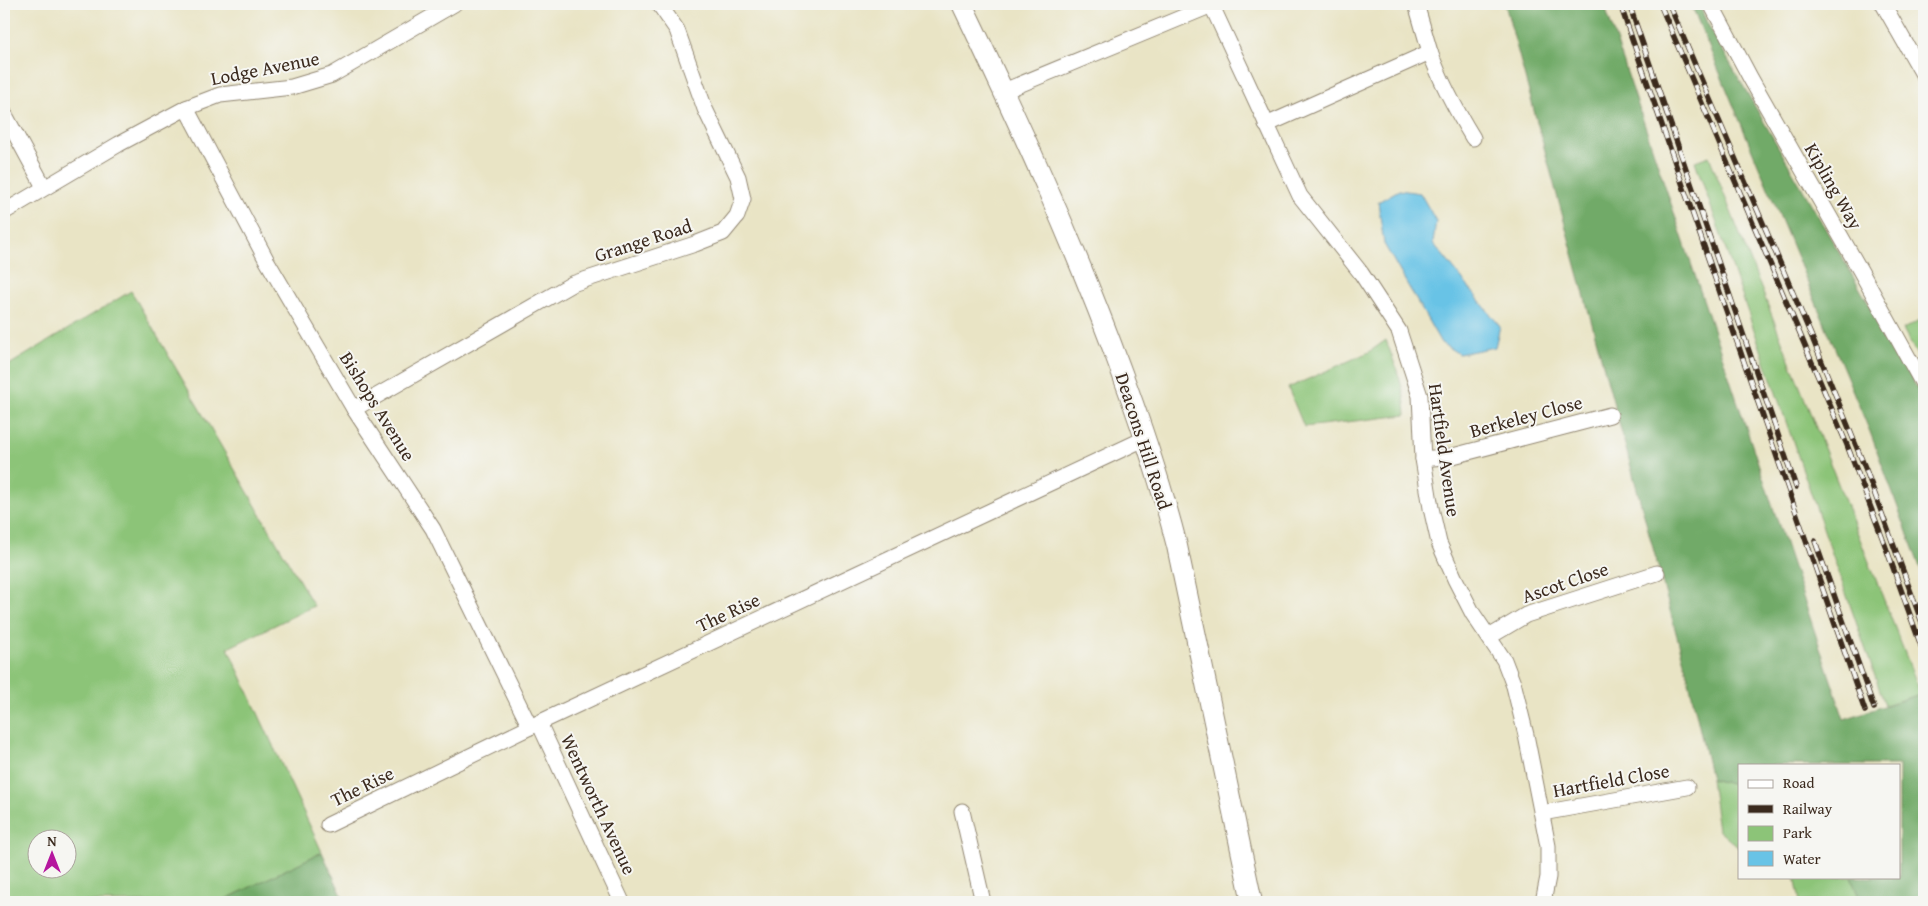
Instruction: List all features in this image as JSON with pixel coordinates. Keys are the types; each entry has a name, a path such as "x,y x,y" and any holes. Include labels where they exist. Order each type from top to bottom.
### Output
{"street":[{"name":"Lodge Avenue","path":"4,212 44,186 186,108 220,95 292,87 332,75 454,4"},
{"name":"Grange Road","path":"354,409 572,284 695,244 722,233 737,216 743,199 738,177 705,109 677,30 659,4"},
{"name":"Deacons Hill Road","path":"962,4 1042,175 1103,321 1146,438 1164,495 1177,546 1252,902"},
{"name":"Hartfield Avenue","path":"1004,91 1211,4 1300,196 1361,273 1399,331 1420,396 1423,459 1439,543 1468,606 1504,660 1514,686 1548,846 1548,876 1543,902"},
{"path":"1416,4 1438,75 1473,138"},
{"name":"Kipling Way","path":"1712,4 1750,79 1860,270 1924,386"},
{"path":"1883,4 1924,76"},
{"path":"1266,125 1430,52"},
{"name":"Bishops Avenue","path":"186,108 267,261 354,409 433,529 534,725"},
{"path":"4,113 44,186"},
{"name":"Berkeley Close","path":"1423,459 1453,456 1610,415"},
{"name":"The Rise","path":"328,825 534,725 1146,438"},
{"name":"Ascot Close","path":"1489,637 1526,616 1657,573"},
{"name":"Wentworth Avenue","path":"534,725 622,902"},
{"name":"Hartfield Close","path":"1542,813 1687,787"},
{"path":"962,811 983,902"}],"green space":[{"path":"1505,4 1604,4 1844,719 1924,693 1924,902 1861,902 1851,878 1900,878 1900,764 1738,764 1738,786 1711,779 1687,673"},
{"path":"1691,4 1699,4 1707,23 1924,400 1924,578 1870,432"},
{"path":"1709,156 1921,694 1885,705 1695,161"},
{"path":"131,291 314,606 228,648 322,852 220,902 4,902 4,368"},
{"path":"1924,318 1924,368 1903,329"},
{"path":"1386,340 1402,386 1406,415 1304,427 1288,388 1369,352"},
{"path":"1711,779 1738,786 1738,847 1718,830"},
{"path":"322,852 345,902 220,902"},
{"path":"1795,878 1851,878 1861,902 1800,902"}],"water":[{"path":"1399,190 1420,193 1436,221 1433,243 1500,326 1495,347 1459,354 1441,343 1384,244 1378,202"}],"railway":[{"path":"1620,4 1865,711"},
{"path":"1629,4 1796,487"},
{"path":"1660,4 1847,445 1924,654"},
{"path":"1669,4 1811,335 1866,470 1924,628"},
{"path":"1815,541 1874,708"}]}
